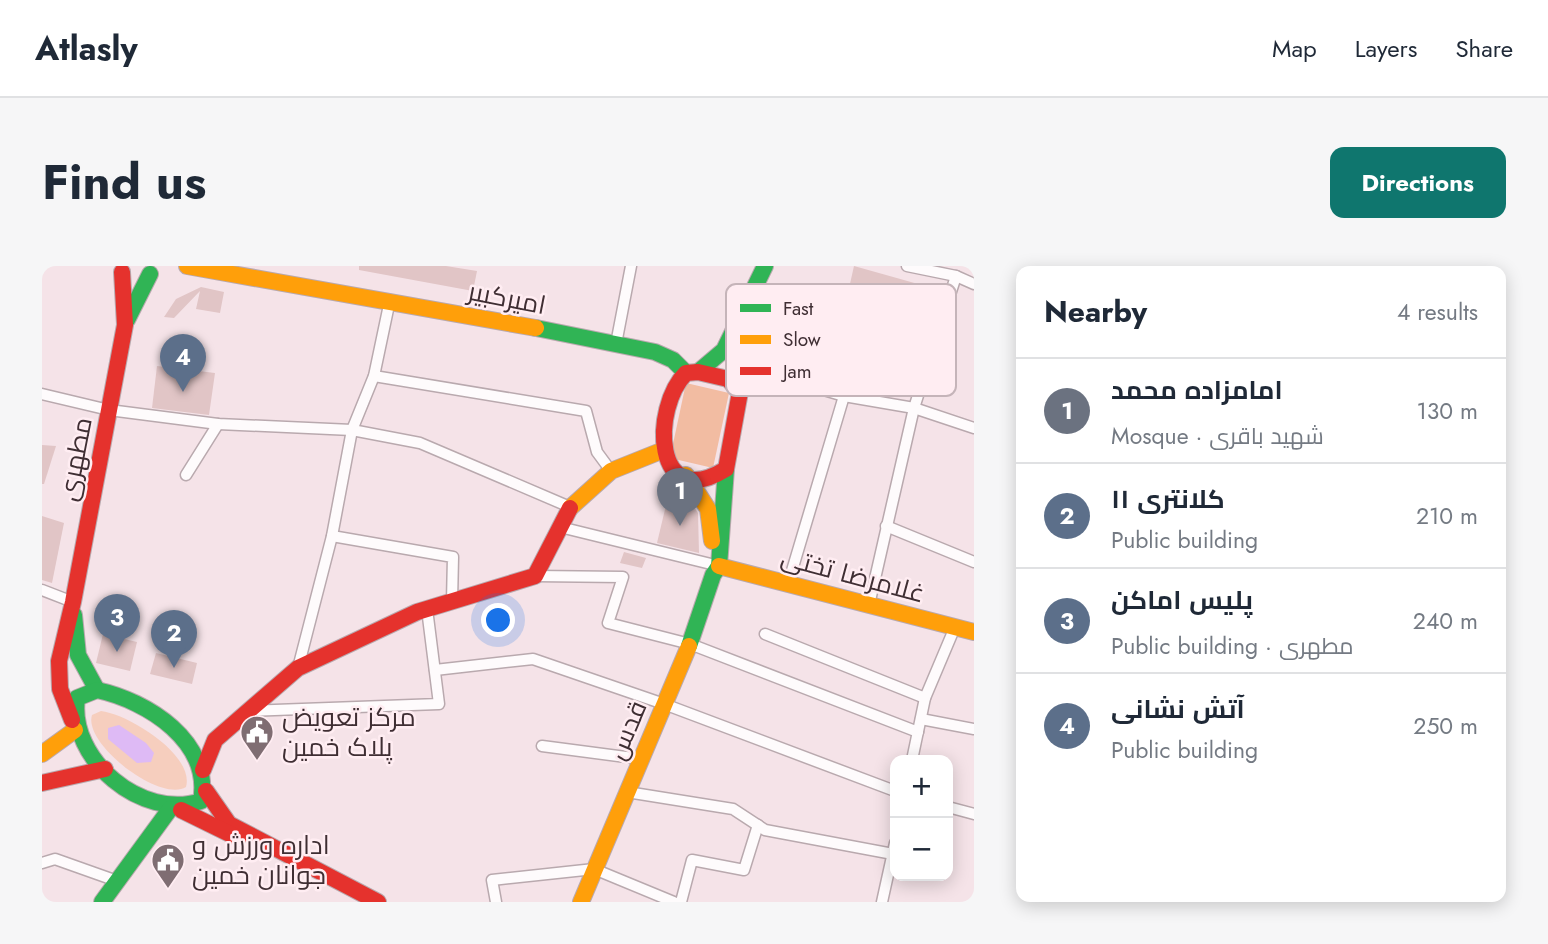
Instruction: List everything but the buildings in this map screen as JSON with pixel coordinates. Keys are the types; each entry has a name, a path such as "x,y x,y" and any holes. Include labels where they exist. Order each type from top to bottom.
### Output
{"main road":[{"name":"امیرکبیر","path":"187,266 215,268 390,300 656,352 692,372"},
{"path":"756,284 765,266"},
{"path":"766,284 775,266"},
{"path":"120,269 136,278 154,270"},
{"name":"مطهری","path":"120,269 125,325 73,602 60,642 56,676 74,725 104,769 137,795 175,809"},
{"name":"مطهری","path":"125,325 154,270"},
{"path":"726,346 676,384 661,451 667,465 686,475 710,479 726,469 739,396"},
{"path":"692,372 726,381"},
{"path":"202,770 215,740 298,668 384,625 427,608 535,576 570,507 611,471 661,451"},
{"name":"قدس","path":"581,902 690,644 714,568 726,469"},
{"name":"قدس","path":"686,475 708,509 714,568"},
{"name":"غلامرضا تختی","path":"714,568 788,584 974,632"},
{"name":"مطهری","path":"73,602 78,660 85,675 97,690"},
{"path":"42,754 74,725 72,709 77,698 97,690 118,694 141,705 183,740 202,770 206,791 229,824 369,901"},
{"path":"183,740 215,740"},
{"path":"42,783 104,769"},
{"path":"102,902 175,809 191,808 201,801 206,791"},
{"path":"175,809 369,901"}],"street":[{"path":"617,344 631,266"},
{"path":"907,266 956,276 974,284"},
{"path":"953,284 956,276"},
{"path":"298,668 332,536 352,430 374,376 390,300"},
{"path":"374,376 586,411 597,453 611,471"},
{"path":"42,394 109,410 218,424 352,430 420,443 570,507"},
{"path":"788,584 844,396 914,408 974,428"},
{"path":"869,605 918,396"},
{"path":"186,475 218,424"},
{"path":"886,526 974,562"},
{"path":"560,527 714,568"},
{"path":"332,536 453,557 452,601"},
{"path":"535,576 623,577 608,623 690,644 918,732"},
{"path":"42,590 73,602"},
{"path":"248,711 439,704 427,608"},
{"path":"913,755 925,698 955,627"},
{"path":"765,634 925,698"},
{"path":"435,670 534,659 664,704 890,789"},
{"path":"921,719 974,729"},
{"path":"542,746 641,760"},
{"path":"627,792 733,809 765,830 890,847"},
{"path":"953,808 974,814"},
{"path":"681,902 692,860 744,870 758,825"},
{"path":"42,863 55,859 117,881"},
{"path":"882,902 890,866"},
{"path":"496,902 492,880 594,869 674,902"}],"shaded area":[{"path":"686,383 726,392 728,396 713,468 670,458"},
{"path":"101,711 127,720 157,738 180,762 186,775 186,787 174,790 159,787 142,779 111,755 92,727 92,715"},
{"path":"119,725 146,743 154,753 151,762 137,763 108,739 108,728"}],"traffic: fast":[{"path":"756,284 765,266"},
{"path":"127,320 150,274"},
{"path":"536,328 655,352 673,360 686,373"},
{"path":"698,372 726,346"},
{"path":"689,646 713,575 719,566 726,469"},
{"path":"74,615 78,655 97,690"},
{"path":"97,690 136,704 155,714 172,728 197,760 202,780 201,801 178,805 155,802 133,793 114,780 97,763 84,743 77,721 77,698 97,690"},
{"path":"102,902 170,809"}],"traffic: slow":[{"path":"187,266 536,328"},
{"path":"570,508 611,471 661,451"},
{"path":"686,475 708,509 712,541"},
{"path":"719,566 974,632"},
{"path":"581,902 689,646"},
{"path":"42,754 75,730"}],"traffic: jam":[{"path":"72,720 60,689 59,661 73,602 125,325 122,272"},
{"path":"698,372 726,379"},
{"path":"698,372 686,373 675,389 667,409 664,431 666,451 672,468 684,478 702,479 726,469 739,396"},
{"path":"203,770 215,740 298,668 417,612 535,576 570,508"},
{"path":"42,783 105,769"},
{"path":"206,791 229,824 378,902"},
{"path":"181,810 238,838"}],"place":[{"name":"آتش نشانی","path":"183,392"},
{"name":"امامزاده محمد","path":"680,526"},
{"name":"پلیس اماکن","path":"117,652"},
{"name":"کلانتری ۱۱","path":"174,668"},
{"name":"مرکز تعویض پلاک خمین","path":"257,762"},
{"name":"اداره ورزش و جوانان خمین","path":"168,890"}]}
